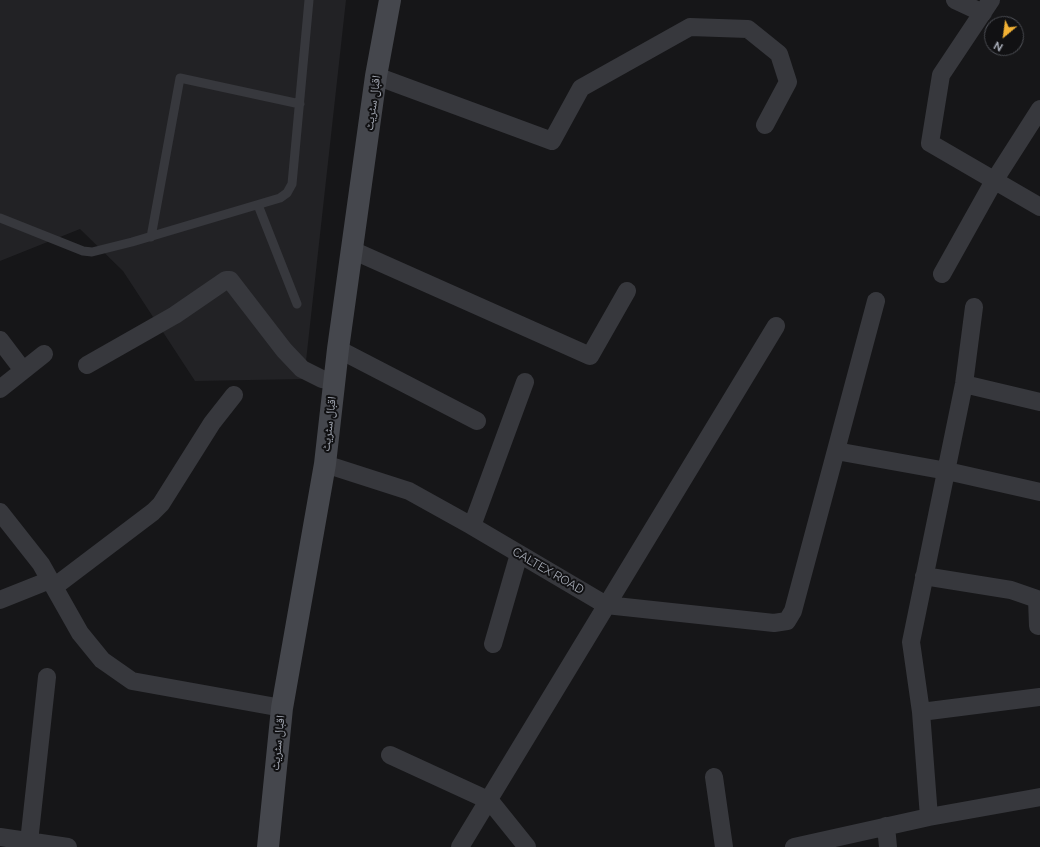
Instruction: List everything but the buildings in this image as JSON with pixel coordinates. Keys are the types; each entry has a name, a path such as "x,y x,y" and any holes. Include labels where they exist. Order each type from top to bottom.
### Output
{"street":[{"name":"اقبال سٹریٹ","path":"268,847 282,708 324,464 338,349 376,76 390,0"},
{"path":"955,0 987,7 941,75 930,143 1040,207"},
{"path":"376,76 552,141 581,88 690,27 748,29 779,54 788,82 765,125"},
{"path":"942,274 994,180 1040,109"},
{"path":"352,250 590,356 627,291"},
{"path":"87,365 175,315 226,280 230,280 284,350 302,369 322,379 334,381"},
{"path":"876,301 836,451 947,471 1040,492"},
{"path":"929,817 921,712 911,642 964,384 974,307"},
{"path":"460,847 490,801 606,604 776,326"},
{"path":"0,340 22,369"},
{"path":"338,349 477,421"},
{"path":"0,389 22,369 44,354"},
{"path":"472,526 525,382"},
{"path":"964,384 1040,402"},
{"path":"0,600 52,584 153,512 161,504 212,423 234,395"},
{"name":"CALTEX ROAD","path":"324,464 409,491 606,604 774,623 787,621 793,610 836,451"},
{"path":"0,512 41,564 80,633 102,660 132,681 282,708"},
{"path":"493,644 519,554"},
{"path":"924,576 1011,590 1036,599 1038,626 1040,625"},
{"path":"29,842 47,677"},
{"path":"921,712 1040,697"},
{"path":"390,755 490,801 527,847"},
{"path":"714,777 724,847"},
{"path":"794,847 929,817 1040,797"},
{"path":"886,826 888,847"},
{"path":"0,837 68,847"}],"lane":[{"path":"0,218 83,251 92,252 151,237 280,198 287,193 292,184 309,0"},
{"path":"151,237 180,78 300,104"},
{"path":"258,205 297,304"}],"shaded area":[{"path":"0,0 346,0 304,379 195,381 123,271 80,229 0,261"}]}
